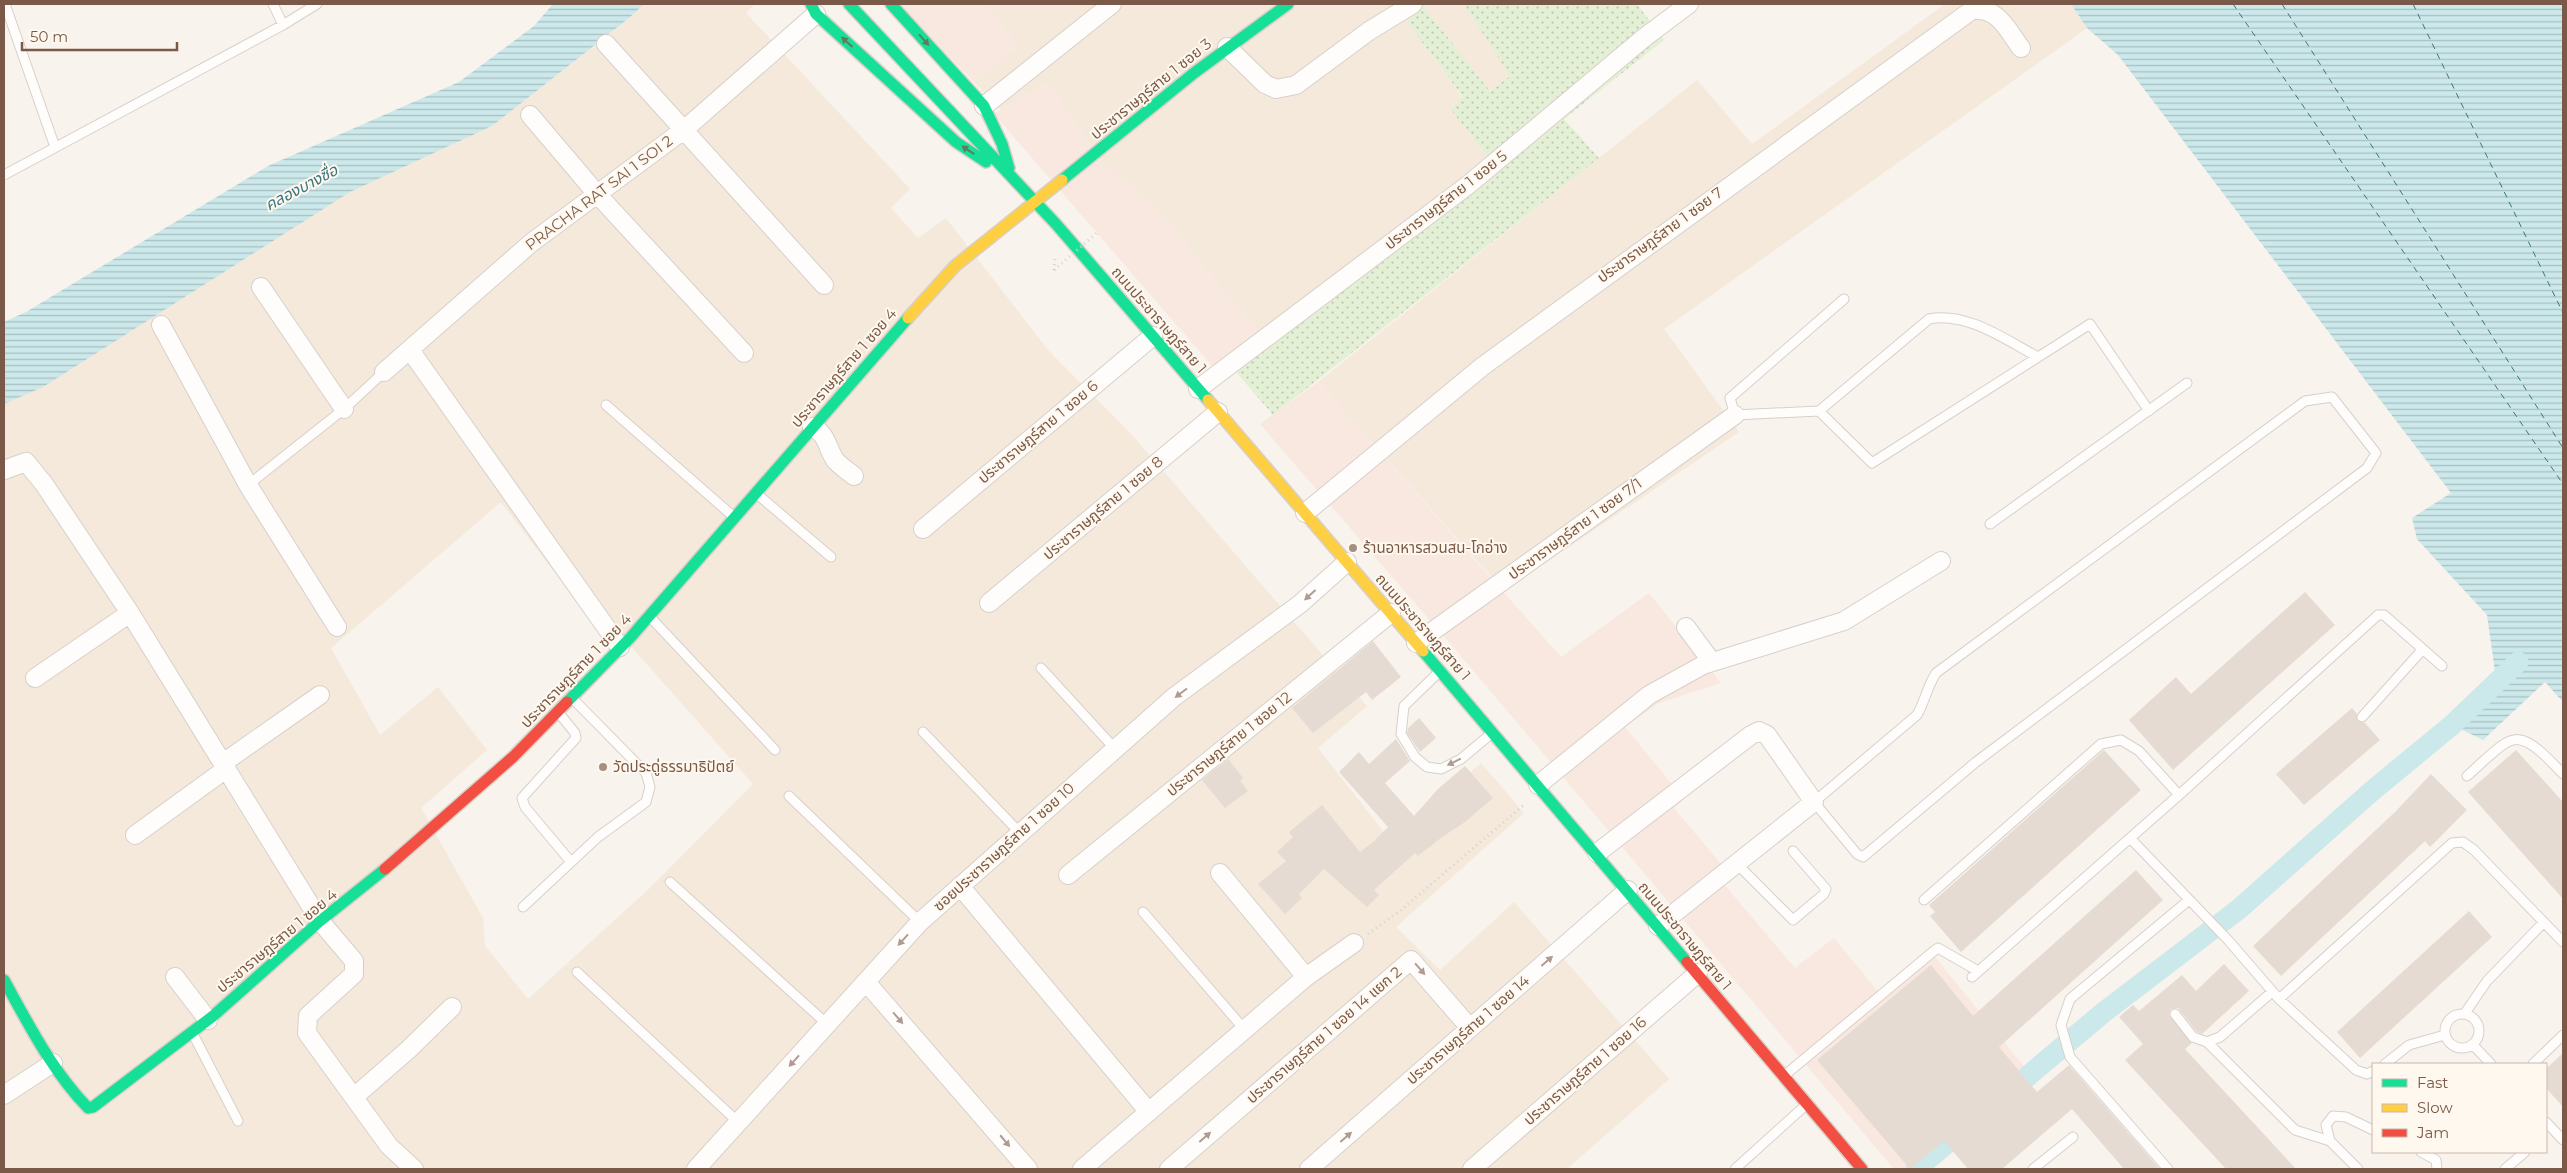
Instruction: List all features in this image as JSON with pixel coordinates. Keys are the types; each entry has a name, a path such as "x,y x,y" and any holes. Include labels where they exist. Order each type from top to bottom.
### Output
{"main road":[{"name":"ถนนประชาราษฎร์สาย 1","path":"849,4 1036,201 1597,853 1862,1169"},
{"path":"892,4 984,106 1002,144 1011,174"},
{"name":"ประชาราษฎร์สาย 1 ซอย 3","path":"1036,201 1227,47 1263,24 1288,4"},
{"path":"813,9 956,142 988,163 1011,174"},
{"name":"ประชาราษฎร์สาย 1 ซอย 4","path":"53,1063 78,1099 88,1108 93,1106 208,1020 320,921 408,851 513,757 572,698 649,616 955,266 1036,201"},
{"path":"4,980 53,1063"}],"street":[{"path":"984,106 1112,4"},
{"path":"1227,47 1265,84 1276,89 1296,85 1369,31 1413,4"},
{"name":"ประชาราษฎร์สาย 1 ซอย 5","path":"1198,389 1468,185 1645,37 1688,4"},
{"name":"PRACHA RAT SAI 1 SOI 2","path":"384,372 531,243 685,129 813,9"},
{"name":"ประชาราษฎร์สาย 1 ซอย 7","path":"1305,513 1483,366 1972,10 1986,9 1996,15 2021,48"},
{"path":"606,44 685,129 824,285"},
{"path":"530,115 597,194 744,352"},
{"path":"261,286 344,409"},
{"path":"160,325 248,485 337,627"},
{"name":"ประชาราษฎร์สาย 1 ซอย 6","path":"923,529 1153,336"},
{"path":"410,350 620,647"},
{"name":"ประชาราษฎร์สาย 1 ซอย 8","path":"989,603 1218,412"},
{"name":"ประชาราษฎร์สาย 1 ซอย 7/1","path":"1416,643 1735,415"},
{"path":"812,428 818,430 825,438 836,461 854,476"},
{"path":"4,470 23,462 28,464 130,613 320,921 354,961 354,974 308,1016 307,1033 389,1146 414,1169"},
{"name":"ซอยประชาราษฎร์สาย 1 ซอย 10","path":"696,1169 920,922 1174,698 1300,604 1347,562"},
{"path":"1540,787 1649,695 1712,662 1844,621 1941,562"},
{"path":"35,678 130,613"},
{"name":"ประชาราษฎร์สาย 1 ซอย 12","path":"1068,875 1391,614"},
{"path":"1686,627 1712,662"},
{"path":"135,835 320,695"},
{"path":"1597,853 1750,734 1759,731 1767,735 1814,802 1658,926"},
{"path":"1220,873 1306,977"},
{"path":"960,886 1149,1112"},
{"name":"ประชาราษฎร์สาย 1 ซอย 14","path":"1309,1169 1628,890"},
{"path":"1082,1169 1306,977 1354,942"},
{"name":"ประชาราษฎร์สาย 1 ซอย 14 แยก 2","path":"1168,1169 1411,960 1470,1028"},
{"name":"ประชาราษฎร์สาย 1 ซอย 16","path":"1472,1169 1698,973"},
{"path":"175,977 208,1020"},
{"path":"866,982 1028,1169"},
{"path":"354,1097 408,1050 452,1007"},
{"path":"4,1092 53,1063"}],"lane":[{"path":"5,4 8,26 55,147"},
{"path":"273,4 283,24"},
{"path":"4,175 317,4"},
{"path":"1844,299 1730,398 1735,415 1819,412 1929,320 1941,317 1957,319 1980,327 2038,357"},
{"path":"1819,412 1872,463 2090,324 2149,410"},
{"path":"248,485 344,409 384,372"},
{"path":"1990,524 2186,383"},
{"path":"2332,397 2376,453 2367,468 1976,762 1863,857 1857,854 1814,802 1917,716 1923,705 1927,686 1936,673 2306,401 2332,397"},
{"path":"606,406 734,517"},
{"path":"755,493 831,557"},
{"path":"1784,1076 1938,948 1975,974 2179,795 2378,615 2384,615 2442,666"},
{"path":"649,616 776,750"},
{"path":"2362,717 2423,649"},
{"path":"1041,668 1116,750"},
{"path":"1440,671 1404,706 1401,734 1415,756 1427,767 1440,769 1461,759 1492,732"},
{"path":"523,907 598,837 646,802 650,787 646,774 572,698"},
{"path":"558,712 575,733 576,738 522,798 525,807 571,862"},
{"path":"923,732 1020,833"},
{"path":"2467,776 2503,744 2516,739 2528,740 2539,748 2563,774"},
{"path":"1924,900 2101,744 2121,740 2139,751 2179,795"},
{"path":"789,796 920,922"},
{"path":"2130,838 2228,940 2278,999 2356,1070 2367,1074 2372,1072"},
{"path":"2278,999 2452,843 2462,842 2474,850 2563,942"},
{"path":"1736,863 1793,920 1824,894 1826,889 1793,851"},
{"path":"670,882 827,1024"},
{"path":"2168,1169 2070,1057 2061,1025 2070,999 2188,900"},
{"path":"1143,912 1245,1030"},
{"path":"2465,1013 2488,981 2544,922"},
{"path":"576,972 738,1122"},
{"path":"2208,1042 2220,1037 2272,992"},
{"path":"2465,1013 2475,1018 2480,1028 2479,1036 2473,1045 2462,1048 2455,1047 2448,1042 2445,1035 2448,1020 2454,1015 2465,1013"},
{"path":"2175,1014 2193,1038 2208,1042 2295,1130 2330,1141 2358,1169"},
{"path":"192,1032 238,1121"},
{"path":"2386,1063 2415,1042 2445,1035"},
{"path":"2534,1063 2563,1035"},
{"path":"2473,1045 2490,1063"},
{"path":"1735,1169 1807,1104"},
{"path":"2330,1141 2326,1124 2333,1116 2346,1117 2372,1130"},
{"path":"2548,1128 2563,1140"},
{"path":"2034,1169 2073,1137"},
{"path":"2423,1153 2436,1160 2437,1169"},
{"path":"2505,1169 2524,1153"}],"path":[{"path":"1054,270 1099,231"},
{"path":"1354,942 1401,910 1540,787"}],"shaded area":[{"path":"644,4 755,4 746,13 910,189 891,208 918,238 946,218 1048,350 1132,435 1367,706 1318,748 1390,840 1481,763 1524,813 1396,927 1440,970 1514,902 1669,1079 1567,1169 4,1169 4,399 350,192 492,126 629,18","holes":["501,502 616,653 628,643 753,784 652,886 528,999 485,946 483,918 421,808 487,750 438,687 380,735 331,648"]},
{"path":"899,4 984,4 1018,46 974,82"},
{"path":"984,4 1464,4 1511,76 1489,91 1425,8 1406,21 1463,98 1450,109 1489,158 1259,331 1190,252 1176,227 1100,159 1047,83 1001,110 974,82 1018,46"},
{"path":"1945,4 2071,4 2087,28 1664,329 1739,432 1504,591 1318,382 1697,80 1752,144"},
{"path":"1047,83 1100,159 1176,227 1190,252 1259,331 1213,367 994,114"},
{"path":"1318,382 1561,657 1649,593 1721,683 1659,703 1625,727 1684,799 1674,808 1731,876 1722,882 1795,968 1834,938 1884,999 1935,957 2027,1070 1909,1169 1894,1169 1466,662 1260,424"}],"green space":[{"path":"1464,4 1637,4 1664,40 1564,119 1599,158 1273,415 1224,358 1489,158 1450,109 1463,97 1406,21 1424,7 1490,91 1510,76"}],"water":[{"name":"คลองบางซื่อ","path":"553,4 644,4 629,18 492,126 350,192 43,387 4,404 4,322 26,312 268,166 459,82 534,26"},
{"path":"2071,4 2563,4 2563,702 2545,682 2483,740 2452,725 2468,719 2497,686 2487,615 2417,539 2412,518 2451,493 2118,55 2087,28"}],"building":[{"path":"2305,592 2335,625 2173,770 2129,720 2176,677 2191,694"},
{"path":"1373,641 1401,677 1372,700 1366,692 1313,733 1292,708"},
{"path":"2352,708 2357,714 2358,721 2365,723 2380,740 2304,805 2276,774"},
{"path":"1419,718 1436,738 1420,752 1407,733 1408,728"},
{"path":"1396,739 1410,761 1385,783 1414,816 1438,789 1465,766 1493,798 1465,822 1418,856 1415,853 1374,890 1379,895 1367,907 1324,869 1299,894 1302,898 1285,914 1258,884 1286,861 1277,852 1293,837 1289,832 1322,805 1360,852 1373,842 1388,827 1339,772 1359,752 1369,764"},
{"path":"2104,750 2141,790 1961,952 1930,916 1935,912 1929,905"},
{"path":"2516,750 2563,802 2563,899 2468,792"},
{"path":"1228,759 1243,778 1240,781 1248,791 1225,808 1202,780"},
{"path":"2431,774 2467,810 2430,847 2425,841 2281,976 2253,946 2396,811"},
{"path":"2136,870 2163,900 1999,1047 2037,1092 2069,1065 2160,1169 2124,1169 2072,1109 2002,1169 1968,1169 1944,1141 1910,1169 1817,1060 1931,965 1973,1016"},
{"path":"2469,911 2492,937 2360,1058 2337,1032"},
{"path":"2224,964 2249,991 2202,1034 2197,1032 2178,1008 2171,1009 2169,1015 2192,1043 2185,1049 2296,1169 2226,1169 2125,1060 2143,1044 2119,1017 2133,1005 2139,1011 2182,975 2196,991"},
{"path":"2563,1053 2563,1107 2547,1089 2547,1068"}],"waterway":[{"path":"2003,1097 2104,1012 2239,909 2372,791 2452,725 2518,662"},
{"path":"1916,1169 1968,1126"}],"ferry route":[{"path":"2233,4 2563,484"},
{"path":"2282,4 2563,448"},
{"path":"2413,4 2563,313"}],"traffic: fast":[{"path":"811,4 816,14 956,142 986,162"},
{"path":"849,4 1056,224 1208,400"},
{"path":"891,4 984,106 1002,144 1009,168"},
{"path":"1062,180 1194,73 1288,4"},
{"path":"567,702 630,638 908,318"},
{"path":"1423,651 1687,962"},
{"path":"4,980 32,1031 63,1079 88,1108 93,1107 213,1016 320,921 385,869"}],"traffic: slow":[{"path":"908,318 955,266 1062,180"},
{"path":"1208,400 1423,651"}],"traffic: jam":[{"path":"385,869 513,757 567,702"},
{"path":"1687,962 1862,1169"}],"place":[{"name":"ร้านอาหารสวนสน-โกอ่าง","path":"1353,548"},
{"name":"วัดประดู่ธรรมาธิปัตย์","path":"603,767"}]}
